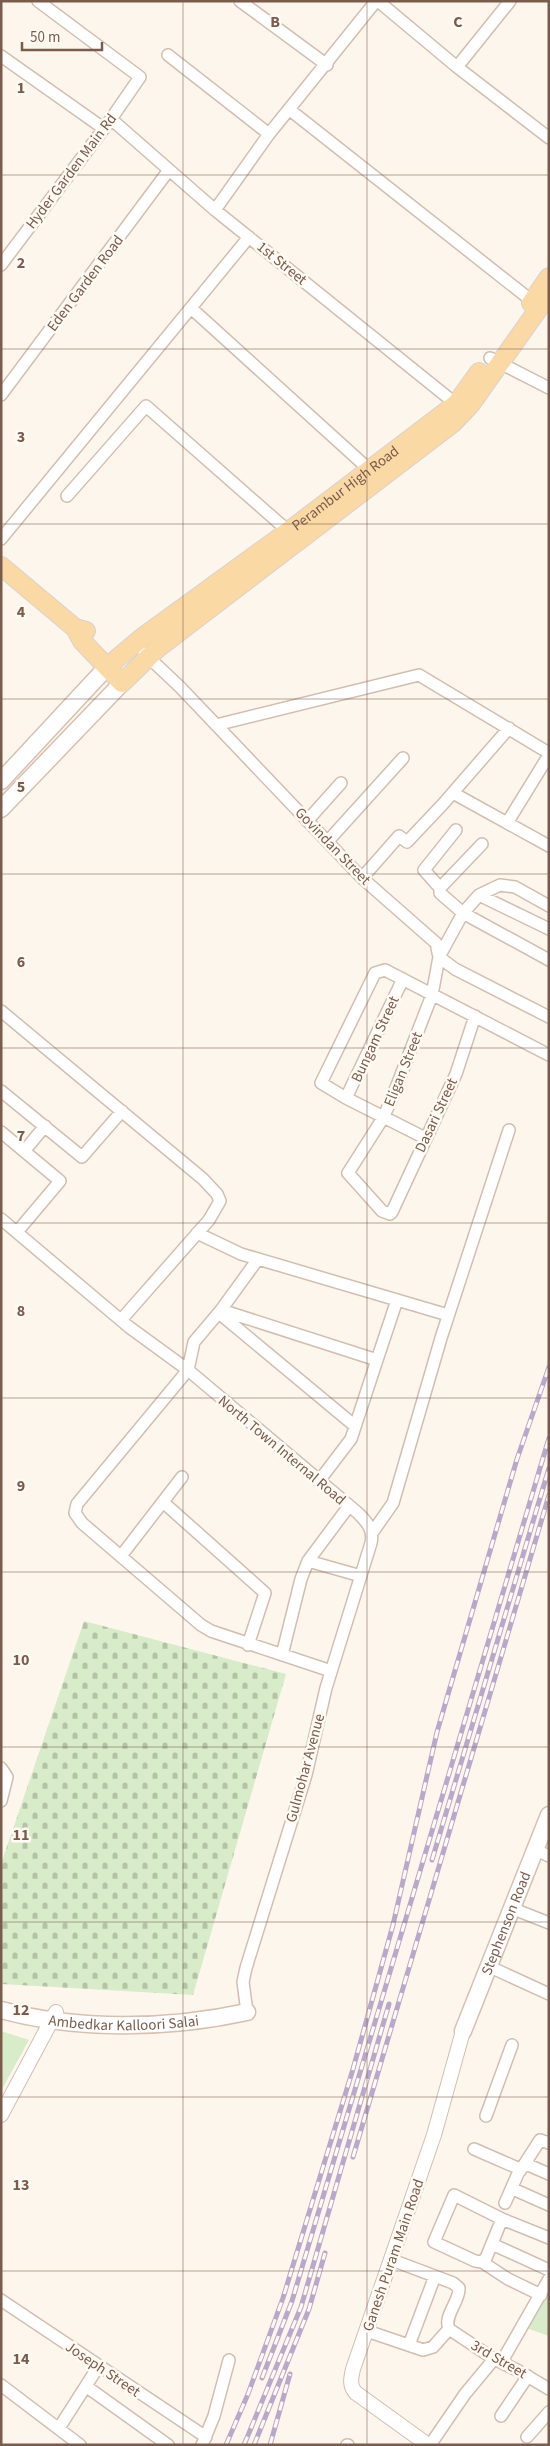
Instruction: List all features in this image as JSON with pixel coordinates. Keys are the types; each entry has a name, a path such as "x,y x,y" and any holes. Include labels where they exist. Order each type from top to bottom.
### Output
{"main road":[{"name":"Perambur High Road","path":"374,474 453,423 471,404 495,360 549,276"},
{"name":"Perambur High Road","path":"112,664 142,651 374,474 456,404 549,294"},
{"name":"Perambur High Road","path":"126,678 142,651 287,530 307,526"},
{"path":"1,566 76,628 88,632 112,664 126,678 1,809"},
{"path":"1,781 112,664"},
{"name":"Stephenson Road","path":"464,2031 511,1908 542,1852 549,1815"},
{"name":"Ambedkar Kalloori Salai","path":"1,1999 54,2017"},
{"name":"Ambedkar Kalloori Salai","path":"1,2010 54,2017 177,2014 246,2008"}],"street":[{"name":"Hyder Garden Main Rd","path":"1,265 140,77 38,1"},
{"path":"240,1 327,65"},
{"path":"215,210 269,134 327,65 377,1 457,67 549,138"},
{"path":"457,67 510,1"},
{"path":"168,55 269,134"},
{"path":"1,56 103,128"},
{"path":"290,110 532,301"},
{"name":"1st Street","path":"111,118 215,210 456,404"},
{"name":"Eden Garden Road","path":"1,395 169,170"},
{"path":"1,539 249,237"},
{"path":"191,308 374,474"},
{"path":"495,360 549,388"},
{"path":"67,496 146,406 287,530"},
{"name":"Govindan Street","path":"142,651 216,725 362,878 436,943 439,957 455,968 549,1017"},
{"path":"216,725 419,675 549,754 507,823"},
{"path":"362,878 399,836 407,842 453,793 509,728"},
{"path":"328,841 402,758"},
{"path":"307,820 341,783"},
{"path":"453,793 549,846"},
{"path":"456,830 424,870 440,888 440,893 463,913 549,960"},
{"path":"440,888 482,844"},
{"path":"479,895 500,885 515,888 549,906"},
{"path":"479,895 549,929"},
{"name":"Eligan Street","path":"392,1212 390,1214 382,1212 348,1173 383,1118 432,995 439,957 463,913 479,895"},
{"path":"425,1138 383,1118 321,1083 375,973 385,970 549,1055"},
{"name":"Bungam Street","path":"346,1098 403,979"},
{"path":"2,1014 122,1111 218,1194 220,1201 218,1206 197,1233 121,1320"},
{"name":"Dasari Street","path":"392,1212 456,1074 475,1016"},
{"path":"3,1095 45,1126 82,1157 122,1111"},
{"path":"25,1150 45,1126"},
{"path":"372,1533 393,1503 448,1315 509,1130"},
{"path":"1,1132 60,1181 17,1232"},
{"name":"North Town Internal Road","path":"1,1219 121,1320 188,1370 349,1506 366,1521 372,1533"},
{"path":"197,1233 220,1246 258,1259 448,1315"},
{"path":"258,1259 220,1312 194,1342 188,1370 75,1508 75,1513 82,1523 201,1625 222,1636 331,1670"},
{"path":"319,1481 351,1439 397,1300"},
{"path":"220,1312 377,1360"},
{"path":"220,1312 355,1426"},
{"path":"121,1556 182,1477"},
{"path":"163,1502 265,1593 248,1644"},
{"path":"282,1655 301,1579 308,1561 349,1506"},
{"name":"Gulmohar Avenue","path":"246,2008 243,1982 246,1968 306,1775 331,1670 361,1576 372,1533"},
{"path":"308,1561 361,1576"},
{"path":"1,1768 7,1777 1,1801"},
{"path":"511,1908 549,1923"},
{"path":"488,1966 549,1994"},
{"path":"1,2115 54,2017"},
{"name":"Ganesh Puram Main Road","path":"429,2445 352,2389 352,2376 434,2135 464,2031"},
{"path":"486,2116 512,2045"},
{"path":"505,2203 540,2140 549,2143"},
{"path":"474,2149 523,2168 549,2174"},
{"path":"513,2189 549,2205"},
{"path":"541,2295 508,2279 482,2262 434,2242 454,2195 502,2219 549,2238"},
{"path":"482,2262 502,2219"},
{"path":"492,2244 549,2270"},
{"path":"367,2331 423,2350 429,2349 449,2329 448,2322 459,2294 459,2288 435,2276 392,2260"},
{"path":"409,2345 435,2276"},
{"path":"429,2445 466,2394 505,2356 549,2278"},
{"name":"Joseph Street","path":"1,2300 204,2441"},
{"name":"3rd Street","path":"449,2329 499,2362 549,2389"},
{"path":"204,2441 230,2360"},
{"path":"59,2428 87,2387 98,2367"},
{"path":"501,2416 528,2376"},
{"path":"1,2385 80,2445"},
{"path":"87,2387 168,2445"},
{"path":"527,2437 549,2412"}],"green space":[{"path":"84,1621 286,1674 193,1995 1,1984 1,1864"},
{"path":"1,2031 29,2040 1,2091"},
{"path":"549,2281 549,2336 526,2328"}],"railway":[{"path":"226,2445 248,2394 283,2298 353,2069 393,1925 437,1732 517,1459 549,1367"},
{"path":"262,2378 292,2301 549,1438"},
{"path":"432,1860 549,1468"},
{"path":"353,2157 549,1495"},
{"path":"244,2445 301,2307 389,2004"},
{"path":"254,2445 309,2309 325,2253"},
{"path":"270,2445 290,2374"}]}
